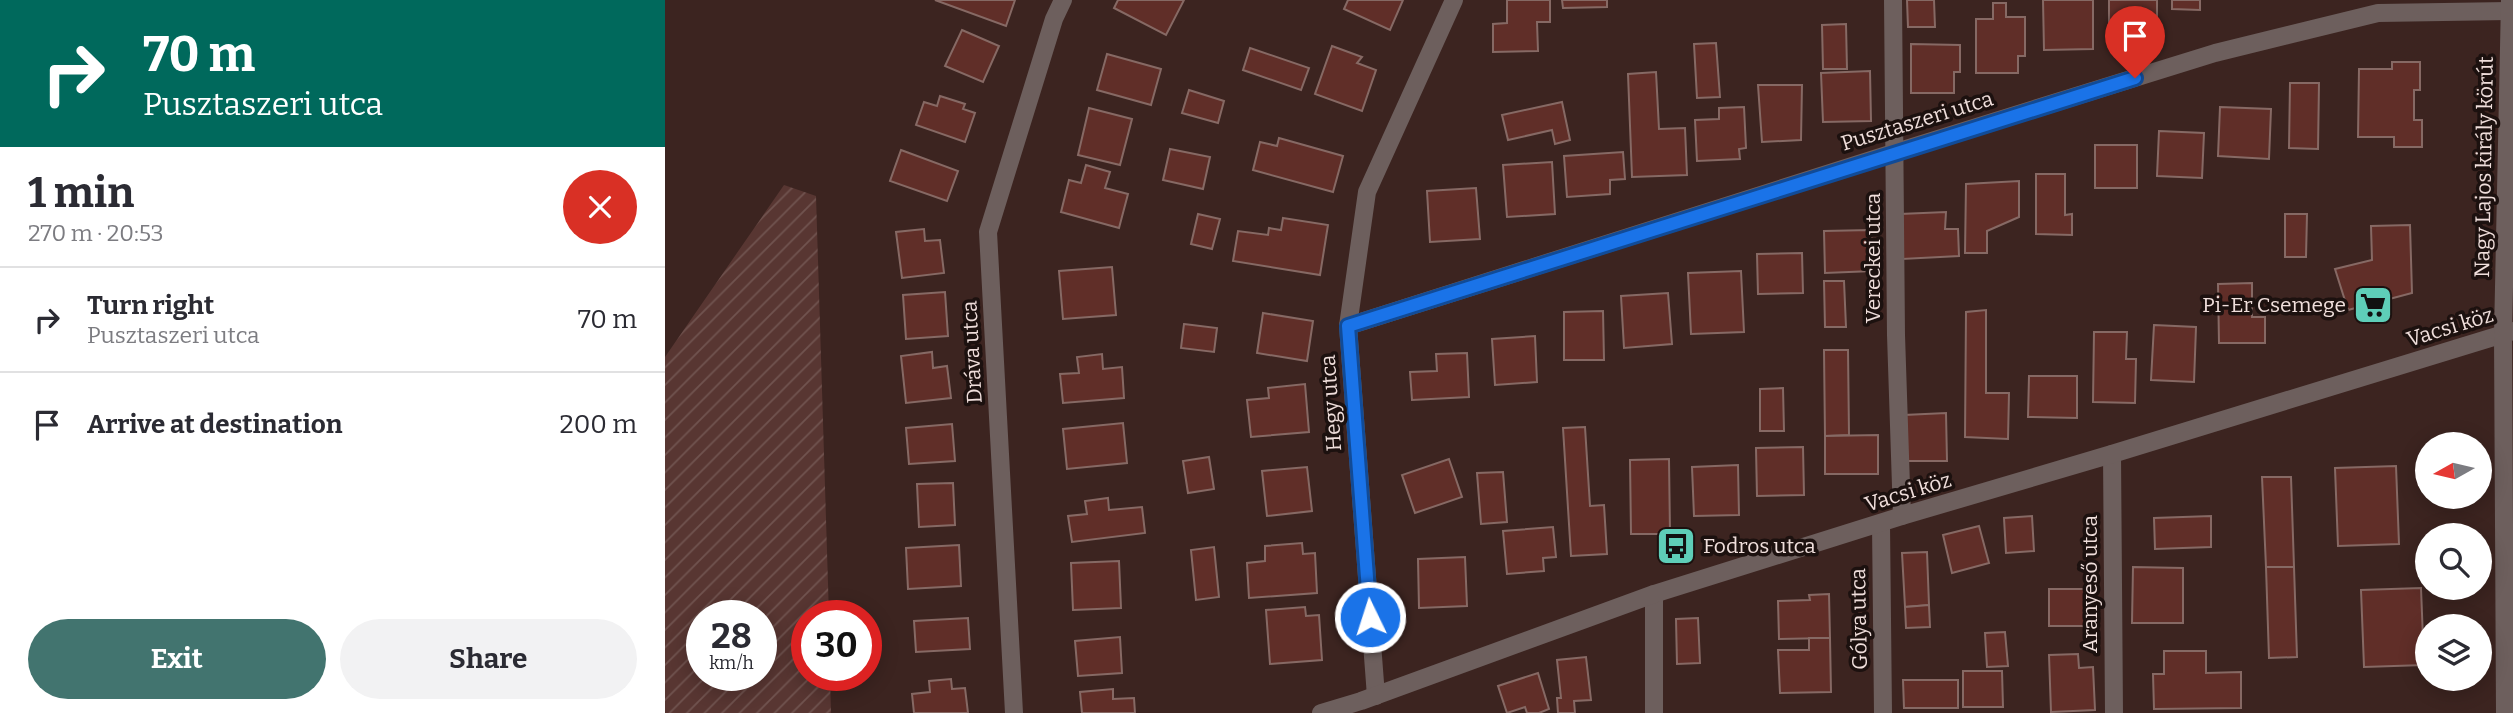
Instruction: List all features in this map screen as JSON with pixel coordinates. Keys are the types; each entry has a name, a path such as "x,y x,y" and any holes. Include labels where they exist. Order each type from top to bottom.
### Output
{"street":[{"name":"Dráva utca","path":"1014,713 988,232 1054,19 1063,0"},
{"name":"Hegy utca","path":"1366,703 1348,326 1367,192 1454,0"},
{"name":"Vereckei utca","path":"1893,0 1896,335 1902,516"},
{"name":"Pusztaszeri utca","path":"1348,326 2215,53 2378,13 2509,6"},
{"name":"Nagy Lajos király körút","path":"2505,713 2509,6"},
{"name":"Vacsi köz","path":"1321,713 1366,703 1654,594 1902,516 2508,333"},
{"name":"Aranyeső utca","path":"2112,454 2114,713"},
{"name":"Gólya utca","path":"1881,524 1884,713"},
{"path":"1654,594 1654,713"}],"shaded area":[{"path":"784,185 816,196 829,600 791,600 791,691 830,691 831,713 665,713 665,357"}],"building":[{"path":"935,0 1015,0 1006,26"},
{"path":"1118,0 1184,0 1166,35 1114,8"},
{"path":"1348,0 1403,0 1390,30 1344,9"},
{"path":"1507,0 1550,0 1550,22 1537,22 1538,51 1493,52 1493,24 1507,23"},
{"path":"1562,0 1607,0 1607,7 1563,8"},
{"path":"1907,0 1934,0 1935,27 1908,27"},
{"path":"2043,0 2093,0 2093,49 2044,50"},
{"path":"2109,0 2157,0 2157,22 2109,22"},
{"path":"2172,0 2200,0 2200,10 2172,9"},
{"path":"1993,3 2006,3 2006,17 2025,17 2025,56 2018,56 2018,73 1976,73 1976,19 1993,19"},
{"path":"1846,24 1847,69 1823,69 1822,25"},
{"path":"962,30 999,46 983,82 945,66"},
{"path":"1716,43 1720,97 1697,98 1694,44"},
{"path":"1911,44 1960,45 1960,72 1954,72 1954,93 1911,93"},
{"path":"1332,46 1362,57 1357,63 1376,70 1362,111 1315,94"},
{"path":"1250,48 1309,68 1301,90 1243,70"},
{"path":"1107,54 1161,69 1151,105 1097,90"},
{"path":"2392,62 2420,62 2420,90 2414,90 2414,120 2422,120 2422,147 2394,147 2394,137 2358,137 2359,69 2392,69"},
{"path":"1870,71 1871,121 1823,122 1821,73"},
{"path":"1656,72 1659,129 1685,128 1687,175 1632,177 1628,74"},
{"path":"2290,83 2319,83 2318,149 2289,148"},
{"path":"1758,85 1802,85 1801,140 1762,142"},
{"path":"1189,90 1224,101 1218,123 1182,113"},
{"path":"940,96 965,104 963,109 975,113 965,142 916,125 924,102 937,106"},
{"path":"1562,102 1570,140 1555,144 1552,130 1508,140 1502,115"},
{"path":"1744,107 1746,148 1739,149 1740,159 1697,161 1695,120 1719,119 1719,108"},
{"path":"2220,107 2271,109 2269,159 2218,156"},
{"path":"1089,108 1132,119 1120,165 1078,155"},
{"path":"2159,131 2204,133 2202,178 2157,176"},
{"path":"1279,138 1343,156 1333,192 1253,170 1260,142 1277,146"},
{"path":"2095,145 2137,145 2137,188 2095,188"},
{"path":"1170,149 1210,157 1203,189 1163,180"},
{"path":"901,150 958,171 947,201 890,181"},
{"path":"1623,152 1625,179 1610,180 1610,194 1567,197 1564,156"},
{"path":"1552,162 1555,214 1507,217 1503,165"},
{"path":"1086,165 1110,172 1105,188 1128,194 1119,228 1061,212 1069,180 1081,183"},
{"path":"2036,174 2065,174 2065,215 2072,214 2072,235 2036,234"},
{"path":"2019,181 2019,217 1987,231 1987,253 1965,253 1966,184"},
{"path":"1476,188 1480,239 1430,242 1427,191"},
{"path":"1946,212 1945,229 1958,229 1959,256 1902,259 1900,214"},
{"path":"1198,214 1220,219 1212,249 1191,244"},
{"path":"2285,214 2307,214 2306,257 2285,257"},
{"path":"1283,218 1328,225 1320,275 1233,261 1238,231 1268,235 1269,228 1281,230"},
{"path":"2410,225 2412,293 2348,310 2335,269 2372,260 2371,226"},
{"path":"924,229 925,241 940,240 944,273 902,278 896,232"},
{"path":"1871,230 1873,271 1825,273 1824,231"},
{"path":"1802,253 1803,293 1758,294 1757,254"},
{"path":"1112,267 1116,315 1063,319 1059,271"},
{"path":"1741,271 1744,332 1691,334 1688,273"},
{"path":"1824,281 1844,281 1846,327 1825,327"},
{"path":"2252,283 2252,317 2265,317 2265,343 2219,343 2218,284"},
{"path":"945,292 948,336 906,339 903,295"},
{"path":"1668,293 1672,344 1624,348 1621,296"},
{"path":"1986,310 1986,393 2009,393 2008,439 1965,437 1966,312"},
{"path":"1603,311 1604,360 1564,360 1564,312"},
{"path":"1263,313 1313,321 1307,361 1257,353"},
{"path":"1184,324 1217,328 1214,352 1181,348"},
{"path":"2154,325 2196,327 2194,382 2151,380"},
{"path":"2094,332 2127,332 2126,359 2136,359 2135,403 2093,402"},
{"path":"1535,336 1537,382 1495,385 1492,339"},
{"path":"1824,350 1848,350 1849,435 1825,436"},
{"path":"932,352 933,368 947,366 951,398 906,403 901,356"},
{"path":"1467,353 1469,397 1412,400 1410,372 1437,371 1436,354"},
{"path":"1102,354 1103,369 1122,367 1124,398 1063,403 1060,374 1079,373 1077,357"},
{"path":"2029,376 2077,376 2077,418 2028,417"},
{"path":"1305,384 1309,432 1251,437 1247,400 1269,398 1268,388"},
{"path":"1783,388 1784,431 1760,431 1760,389"},
{"path":"1946,413 1947,461 1903,461 1904,415"},
{"path":"1123,423 1127,463 1067,469 1063,429"},
{"path":"952,424 955,461 909,464 906,428"},
{"path":"1585,427 1590,506 1604,505 1607,554 1571,556 1563,428"},
{"path":"1878,435 1878,474 1825,474 1825,436"},
{"path":"1803,447 1804,495 1757,496 1756,448"},
{"path":"1209,457 1214,489 1188,493 1183,461"},
{"path":"1449,459 1462,497 1415,513 1402,475"},
{"path":"1669,459 1670,534 1631,534 1630,460"},
{"path":"1738,465 1739,515 1694,516 1692,467"},
{"path":"2396,466 2399,544 2338,546 2335,468"},
{"path":"1307,467 1312,511 1267,516 1262,471"},
{"path":"1503,472 1507,522 1481,524 1477,473"},
{"path":"2262,477 2291,477 2294,567 2266,567"},
{"path":"953,483 955,525 919,527 917,484"},
{"path":"1108,498 1109,510 1142,507 1145,533 1072,542 1068,516 1087,514 1085,501"},
{"path":"2032,516 2034,551 2006,553 2004,518"},
{"path":"2211,516 2211,547 2155,549 2154,518"},
{"path":"1979,526 1989,563 1952,573 1943,535"},
{"path":"1553,527 1556,557 1543,558 1544,571 1507,574 1503,531"},
{"path":"1302,543 1303,554 1315,553 1317,593 1249,598 1247,563 1265,561 1265,546"},
{"path":"959,545 961,586 908,589 906,548"},
{"path":"1214,547 1219,597 1196,600 1191,550"},
{"path":"1927,552 1929,605 1905,607 1902,553"},
{"path":"1465,557 1467,606 1419,608 1418,559"},
{"path":"1119,561 1121,608 1073,610 1071,563"},
{"path":"2133,567 2183,568 2183,623 2132,623"},
{"path":"2266,567 2294,567 2297,657 2269,658"},
{"path":"2415,588 2415,600 2421,600 2422,614 2415,614 2415,665 2364,667 2361,590"},
{"path":"2049,589 2093,589 2092,626 2049,626"},
{"path":"1829,594 1830,638 1779,639 1778,601 1810,600 1809,595"},
{"path":"1929,605 1930,627 1906,628 1905,607"},
{"path":"1305,607 1306,616 1319,615 1322,660 1270,664 1266,610"},
{"path":"968,618 970,649 916,652 914,621"},
{"path":"1698,618 1700,663 1677,664 1676,619"},
{"path":"2005,632 2008,666 1987,667 1985,633"},
{"path":"1120,637 1122,673 1078,676 1075,641"},
{"path":"1809,638 1830,638 1831,692 1780,693 1778,650 1809,650"},
{"path":"2164,651 2206,651 2206,673 2241,672 2241,708 2154,709 2153,674 2164,674"},
{"path":"2078,654 2079,668 2093,667 2095,710 2051,712 2049,655"},
{"path":"1586,657 1591,700 1574,701 1575,713 1558,713 1557,698 1561,698 1557,660"},
{"path":"1963,671 2002,671 2003,707 1963,707"},
{"path":"1538,673 1549,709 1539,713 1527,713 1525,707 1507,713 1498,686"},
{"path":"951,679 952,689 965,688 968,713 914,713 912,694 930,692 929,681"},
{"path":"1903,680 1958,680 1958,708 1904,708"},
{"path":"1113,689 1113,699 1134,698 1135,713 1082,713 1080,692"}],"place":[{"name":"Pi-Er Csemege","path":"2373,305"},
{"name":"Fodros utca","path":"1676,546"}],"route":[{"path":"1370,617 1348,326 2135,78"}]}
